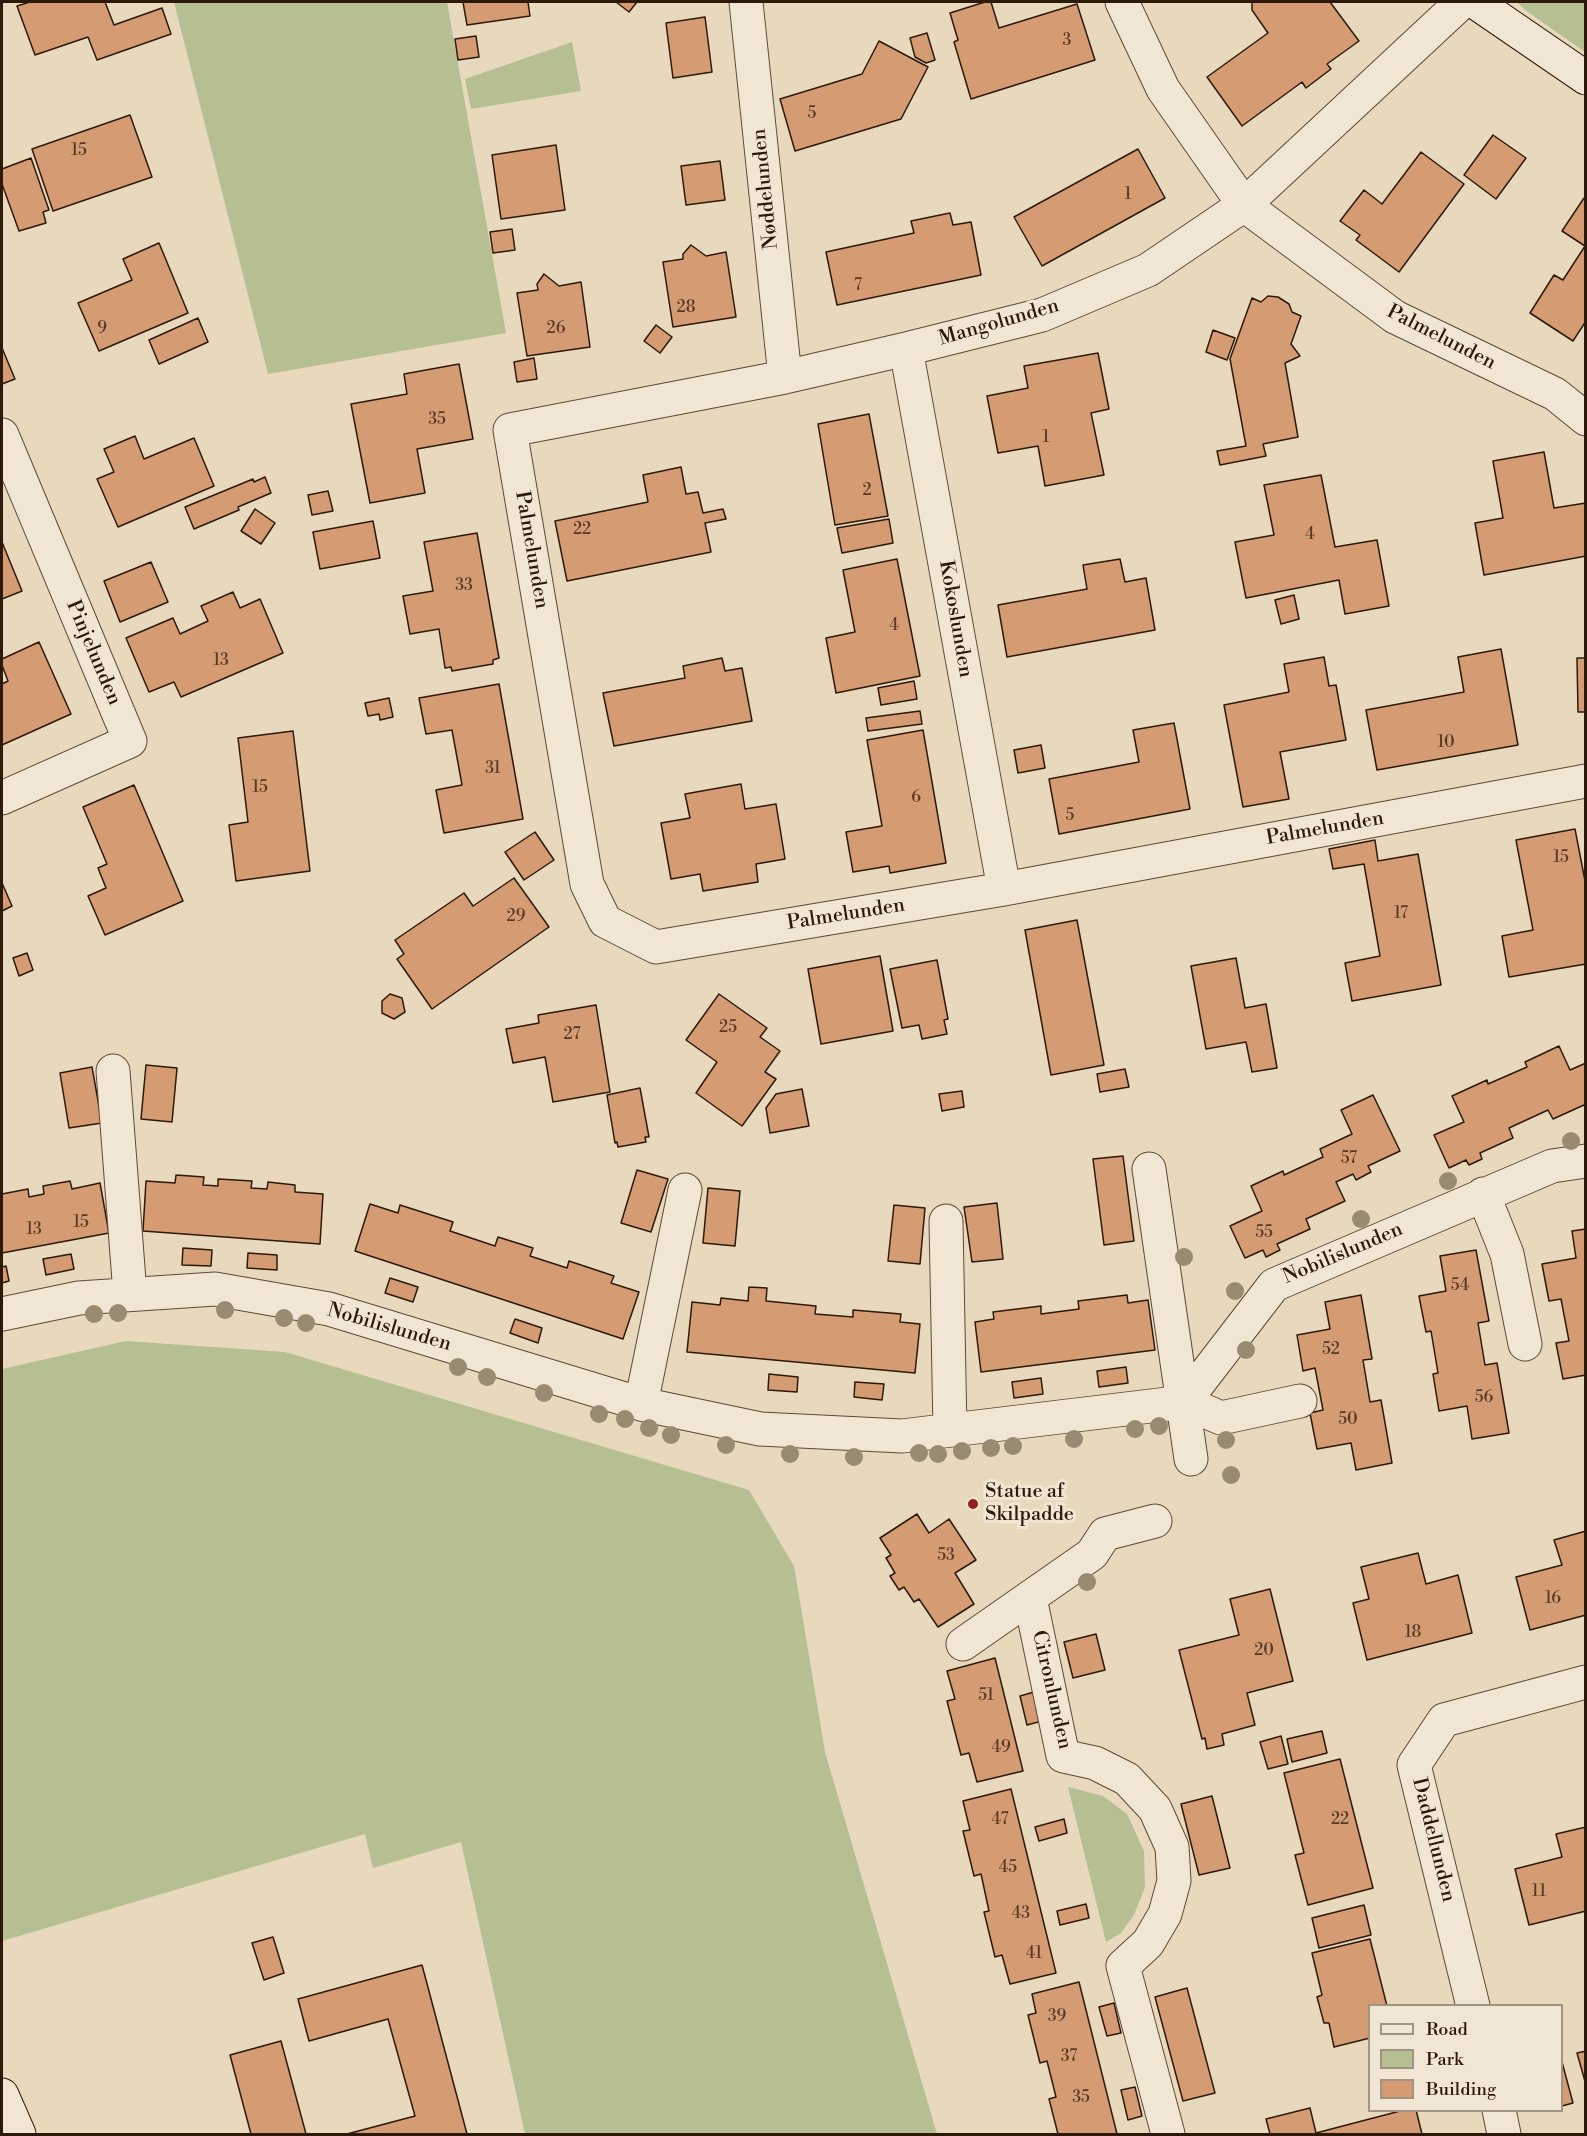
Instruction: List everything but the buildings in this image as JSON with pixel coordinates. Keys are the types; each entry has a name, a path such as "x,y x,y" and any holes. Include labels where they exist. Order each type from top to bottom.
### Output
{"street":[{"name":"Nøddelunden","path":"746,2 785,377"},
{"path":"1122,2 1163,89 1244,205"},
{"name":"Mangolunden","path":"510,430 785,377 1042,315 1148,270 1244,205 1462,2"},
{"path":"1475,2 1586,78"},
{"name":"Palmelunden","path":"1244,205 1395,317 1555,394 1586,419"},
{"name":"Kokoslunden","path":"906,349 1004,889"},
{"name":"Palmelunden","path":"510,430 587,884 605,921 656,947 1004,889 1586,781"},
{"name":"Pinjelunden","path":"2,435 130,741 2,798"},
{"path":"113,1071 130,1294"},
{"name":"Nobilislunden","path":"2,1314 79,1298 215,1289 329,1309 641,1404 760,1429 902,1436 1184,1402 1274,1285 1552,1166 1586,1161"},
{"path":"1149,1169 1191,1459"},
{"path":"641,1404 685,1190"},
{"path":"1483,1194 1507,1254 1525,1344"},
{"path":"946,1221 950,1430"},
{"path":"1184,1402 1221,1418 1300,1401"},
{"name":"Citronlunden","path":"963,1644 1092,1554 1105,1534 1155,1521"},
{"name":"Citronlunden","path":"1030,1598 1063,1756 1095,1763 1127,1779 1155,1809 1172,1847 1174,1881 1165,1914 1148,1943 1123,1966 1168,2134"},
{"name":"Daddellunden","path":"1473,2004 1414,1765 1444,1720 1586,1682"},
{"path":"2,2095 19,2134"},
{"path":"1498,2112 1504,2134"}],"green space":[{"path":"174,2 447,2 506,333 268,374"},
{"path":"1517,2 1585,2 1585,52 1525,10"},
{"path":"572,42 581,91 471,109 465,79"},
{"path":"126,1341 285,1352 749,1490 794,1566 825,1752 937,2134 525,2134 461,1842 373,1868 365,1834 2,1941 2,1369"},
{"path":"1068,1787 1103,1796 1127,1814 1144,1851 1145,1887 1134,1915 1121,1933 1106,1942"}],"place":[{"name":"Statue af Skilpadde","path":"973,1504"}]}
